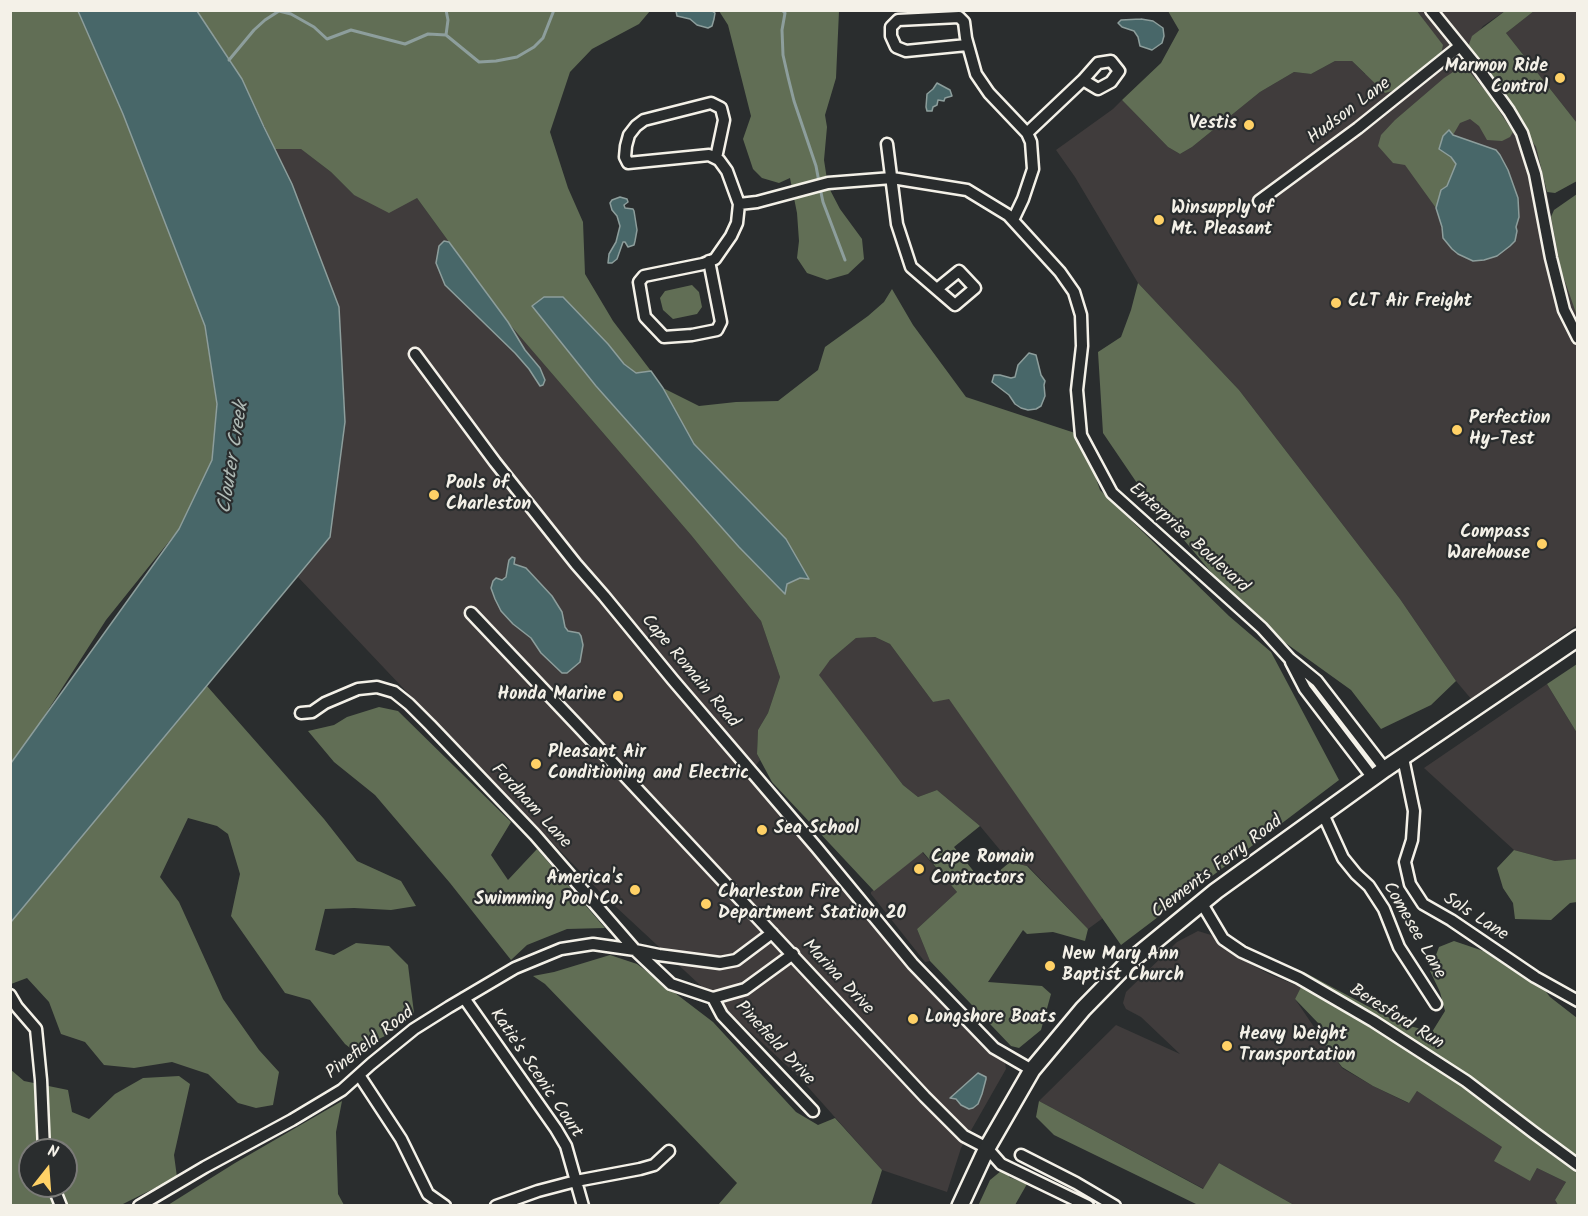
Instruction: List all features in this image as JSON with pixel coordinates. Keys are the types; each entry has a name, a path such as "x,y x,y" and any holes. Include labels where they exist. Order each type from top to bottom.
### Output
{"main road":[{"name":"Clements Ferry Road","path":"960,1206 987,1148 1032,1070 1083,1009 1127,964 1201,902 1379,774 1578,638"}],"street":[{"path":"1431,10 1509,111 1522,133 1535,174 1551,258 1564,310 1578,338"},
{"path":"967,45 906,51 896,47 891,36 891,27 898,20 959,17 964,22 967,45 976,74 989,93 1027,133 1030,142 1033,169 1013,220"},
{"name":"Hudson Lane","path":"1259,201 1365,122 1460,46"},
{"path":"1027,133 1083,80"},
{"path":"709,261 721,322 717,330 663,338 645,317 639,282 644,276 703,264 709,261 715,259 737,223 739,204 727,171 716,158 709,155 628,163 625,157 628,135 644,120 711,103 721,108 724,120 716,158"},
{"path":"887,144 897,224 911,267 937,289"},
{"name":"Enterprise Boulevard","path":"739,204 800,192 828,183 892,178 967,190 1008,214 1060,272 1074,292 1081,315 1082,346 1077,390 1081,435 1112,493 1262,628 1290,659 1305,689 1379,774"},
{"name":"Cape Romain Road","path":"415,354 495,462 576,564 913,964 994,1048 1032,1070"},
{"name":"Marina Drive","path":"471,613 964,1136 987,1148 1001,1164 1088,1206"},
{"name":"Fordham Lane","path":"301,713 312,712 358,689 377,687 394,692 430,725 535,835 635,950"},
{"name":"Sols Lane","path":"1403,758 1414,811 1412,840 1405,862 1410,884 1423,904 1578,1001"},
{"name":"Comesee Lane","path":"1323,814 1342,858 1369,886 1384,909 1399,947 1436,1004"},
{"name":"Beresford Run","path":"1201,902 1223,939 1242,952 1299,978 1373,1021 1467,1081 1578,1165"},
{"name":"Pinefield Road","path":"139,1206 342,1090 414,1029 515,968 561,949 593,944 720,963 736,960 772,933"},
{"path":"635,950 671,984 713,998 745,989 793,954"},
{"path":"10,995 16,1007 36,1029 43,1138"},
{"name":"Katie's Scenic Court","path":"464,998 566,1146 583,1206"},
{"name":"Pinefield Drive","path":"713,998 722,1015 813,1111"},
{"path":"359,1075 401,1139 428,1194 446,1206"},
{"path":"496,1206 576,1181 654,1165 669,1151"},
{"path":"1021,1155 1115,1206"}],"shaded area":[{"path":"1417,11 1505,11 1483,26 1468,47 1536,147 1555,236 1577,219 1577,625 1472,700 1456,681 1400,599 1239,390 1138,283 1075,177 1056,150 1122,100 1168,147 1180,154 1192,147 1260,92 1294,72 1311,74 1335,61 1352,61 1365,74 1442,45"},
{"name":"Marmon Ride Control","path":"1534,11 1577,11 1577,123 1506,33"},
{"path":"274,148 300,148 331,172 354,195 417,198 505,319 691,535 761,621 780,677 768,713 758,730 757,754 760,760 748,776 944,1004 1005,1063 1006,1069 961,1148 947,1192 882,1170 799,1077 601,893 298,577 330,537 345,422 339,307"},
{"path":"875,637 890,644 933,702 949,698 1103,918 1088,929 1028,866 1010,862 980,826 937,790 918,797 903,785 818,674 830,660 856,638"},
{"path":"1547,684 1577,733 1577,859 1555,861 1514,850 1424,768"},
{"path":"922,852 957,892 917,929 930,961 925,962 871,894"},
{"path":"1198,931 1211,935 1233,955 1271,975 1301,987 1295,999 1342,1068 1408,1103 1417,1091 1502,1147 1530,1181 1537,1168 1566,1182 1555,1200 1558,1205 1294,1205 1219,1163 1204,1189 1039,1101 1116,1025 1180,1054 1141,1017 1126,1009 1123,1003 1126,992 1177,942"}],"green space":[{"path":"11,11 78,11 123,114 205,326 217,404 212,460 179,529 106,620 30,738 11,763"},
{"path":"197,11 650,11 639,24 592,49 570,72 550,132 568,188 583,222 585,274 613,321 651,371 636,373 624,364 608,344 532,306 596,386 739,547 785,593 787,584 800,578 786,539 694,444 663,388 699,406 778,401 818,370 825,347 868,316 884,302 892,289 913,325 966,397 1081,435 1100,490 1229,616 1271,652 1339,780 1121,945 949,699 933,702 890,644 875,637 856,638 830,660 819,675 903,785 918,797 937,790 980,826 954,847 984,884 1010,862 1027,866 1088,929 1085,941 1053,932 1027,934 1023,930 988,982 1042,986 1051,994 1041,1030 1019,1048 1011,1046 930,961 917,929 957,892 923,852 874,891 772,782 757,754 758,730 768,713 780,677 761,621 691,535 505,319 417,198 389,213 354,195 331,172 301,149 275,149 242,79"},
{"path":"719,11 839,11 836,78 825,115 827,127 824,160 828,186 840,209 862,239 864,259 848,274 827,280 807,273 797,258 799,241 797,213 790,178 779,183 762,178 753,169 743,139 751,116 728,25"},
{"path":"1168,11 1417,11 1443,45 1441,54 1399,89 1385,93 1352,61 1335,61 1311,74 1294,72 1260,92 1192,147 1180,154 1168,147 1122,100 1161,63 1179,30"},
{"path":"1505,11 1534,11 1506,33 1577,123 1577,181 1555,193 1547,192 1536,147 1468,47 1472,36"},
{"path":"1459,68 1468,70 1488,94 1513,132 1510,137 1502,141 1487,140 1479,126 1470,119 1460,123 1453,135 1451,157 1456,164 1447,186 1441,190 1436,208 1405,165 1393,163 1378,146 1381,135 1395,120"},
{"path":"1577,194 1578,313 1576,313 1561,270 1551,217 1554,210"},
{"path":"1138,283 1239,390 1400,599 1456,681 1431,705 1381,729 1351,690 1248,616 1141,489 1103,433 1098,352 1121,337"},
{"path":"692,285 699,292 702,307 697,314 673,319 663,310 660,298 665,291"},
{"path":"1577,664 1577,733 1547,684"},
{"path":"207,686 324,819 357,861 401,881 416,906 391,910 325,909 315,950 334,955 356,943 389,946 408,965 414,1013 385,1036 354,1051 345,1044 310,1000 285,993 231,916 240,874 228,834 217,826 188,818 160,877 179,902 223,999 259,1050 279,1072 273,1105 256,1108 238,1103 208,1074 172,1062 134,1068 104,1065 85,1042 61,1034 49,1002 27,978 11,984 11,922"},
{"path":"379,707 398,711 511,822 491,855 508,880 537,849 605,928 567,929 527,945 511,960 450,883 375,795 334,762 308,731 334,725 347,717"},
{"path":"1514,850 1555,861 1577,859 1577,902 1570,903 1551,920 1515,919 1513,903 1503,888 1497,868"},
{"path":"1454,941 1510,960 1535,977 1550,997 1577,1018 1577,1205 1558,1205 1555,1200 1566,1182 1537,1168 1530,1181 1494,1161 1502,1147 1417,1091 1409,1103 1373,1086 1342,1067 1315,1031 1319,1024 1295,999 1301,987 1304,972 1399,1023 1432,1032 1445,1011 1440,992 1430,971 1439,947"},
{"path":"610,955 637,964 713,1022 796,1112 818,1125 835,1118 882,1170 871,1205 718,1205 737,1183 545,984 533,976"},
{"path":"10,1069 24,1081 68,1090 72,1112 89,1119 115,1094 143,1078 179,1076 190,1084 174,1155 177,1177 121,1205 11,1205"},
{"path":"342,1101 336,1132 338,1194 344,1205 168,1205 235,1163"},
{"path":"1039,1101 1203,1189 1219,1163 1294,1205 1198,1205 1054,1135 1036,1117"},
{"path":"1001,1171 1011,1172 1009,1177 1027,1184 1015,1205 978,1206 990,1180"}],"water":[{"name":"Clouter Creek","path":"78,11 197,11 242,79 292,184 339,307 345,422 330,537 11,922 11,763 179,529 212,460 217,404 205,326 123,114"},
{"path":"676,11 712,11 715,13 712,26 708,28 697,25 690,19 677,16"},
{"path":"1121,20 1153,21 1163,28 1162,43 1152,50 1140,46 1134,31 1118,23"},
{"path":"937,83 950,90 952,96 945,98 944,101 938,100 932,111 927,111 927,94"},
{"path":"1449,130 1453,135 1496,150 1508,170 1518,198 1519,217 1515,241 1497,256 1473,261 1458,254 1443,238 1436,208 1441,190 1447,186 1456,164 1451,157 1439,149 1443,136"},
{"path":"620,197 627,199 625,208 633,209 637,230 634,245 628,247 623,242 617,259 608,263 609,254 616,242 620,226 610,203"},
{"path":"444,241 449,242 540,368 545,380 543,385 540,386 515,353 445,285 436,263 439,246"},
{"path":"544,297 563,297 624,364 636,373 651,371 694,444 786,539 809,579 800,578 787,584 785,594 739,547 596,386 532,306"},
{"path":"1029,353 1036,355 1041,375 1045,381 1045,396 1041,406 1028,410 1015,404 1009,395 992,382 994,375 1015,377 1018,365"},
{"path":"512,557 515,558 514,564 526,568 552,596 562,612 568,631 579,633 581,636 583,645 580,662 567,673 562,673 541,653 531,638 501,611 495,599 491,588 493,581 496,578 502,580 506,577 509,560"},
{"path":"978,1073 986,1079 978,1104 969,1109 956,1099 950,1098"}],"waterway":[{"path":"446,10 448,20 446,35"},
{"path":"229,60 254,30 279,11 291,14 314,27 327,39 351,30 405,44 428,34 446,35 479,62 496,61 517,57 534,47 543,38 554,10"},
{"path":"782,10 785,13 782,30 783,55 794,101 816,166 819,182"},
{"path":"820,188 845,260"}],"place":[{"name":"Marmon Ride Control","path":"1560,78"},
{"name":"Vestis","path":"1249,125"},
{"name":"Winsupply of Mt. Pleasant","path":"1159,220"},
{"name":"CLT Air Freight","path":"1336,303"},
{"name":"Perfection Hy-Test","path":"1457,430"},
{"name":"Pools of Charleston","path":"434,495"},
{"name":"Compass Warehouse","path":"1542,544"},
{"name":"Honda Marine","path":"618,696"},
{"name":"Pleasant Air Conditioning and Electric","path":"536,764"},
{"name":"Sea School","path":"762,830"},
{"name":"Cape Romain Contractors","path":"919,869"},
{"name":"America's Swimming Pool Co.","path":"635,890"},
{"name":"Charleston Fire Department Station 20","path":"706,904"},
{"name":"New Mary Ann Baptist Church","path":"1050,966"},
{"name":"Longshore Boats","path":"913,1019"},
{"name":"Heavy Weight Transportation","path":"1227,1046"}]}
